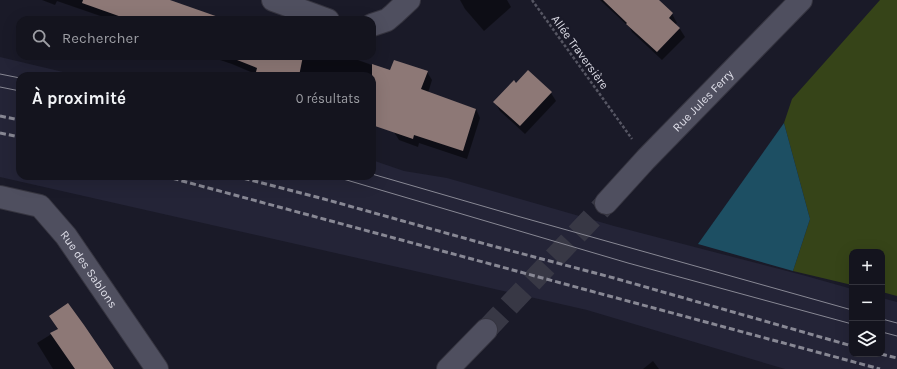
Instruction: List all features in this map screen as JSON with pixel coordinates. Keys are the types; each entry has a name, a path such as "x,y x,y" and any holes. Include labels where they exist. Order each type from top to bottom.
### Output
{"street":[{"path":"273,0 317,16"},
{"path":"376,24 387,20 409,0"},
{"name":"Rue Jules Ferry","path":"606,203 646,159 801,0"},
{"name":"Rue des Sablons","path":"0,197 40,206 66,236 157,369"},
{"path":"448,369 486,330"}],"path":[{"name":"Allée Traversière","path":"532,0 615,115"}],"shaded area":[{"path":"0,57 63,72 16,72 16,180 376,180 376,161 404,171 447,178 614,226 849,288 849,357 885,357 885,299 897,302 897,369 785,369 587,310 0,177"},
{"path":"784,123 810,219 793,271 698,244"}],"green space":[{"path":"880,0 897,0 897,296 885,293 885,249 849,249 849,284 793,271 810,219 784,123 792,99"}],"building":[{"path":"83,0 170,0 216,16 119,16 82,3"},
{"path":"603,0 659,0 673,13 669,18 680,28 657,52 626,24 627,23"},
{"path":"237,60 302,60 300,72 256,72 257,68"},
{"path":"394,60 428,71 421,89 476,109 463,151 414,135 413,139 376,126 376,72 372,72 372,64 390,70"},
{"path":"528,70 552,92 520,126 493,102 514,80 516,83"},
{"path":"68,303 114,369 75,369 50,333 58,329 49,316"}],"tunnel":[{"path":"486,330 606,203"}],"tram line":[{"path":"0,74 16,77"},
{"path":"0,87 16,90"},
{"path":"376,175 849,309"},
{"path":"347,180 628,263 849,323"},
{"path":"885,320 897,323"},
{"path":"885,333 897,336"}],"railway":[{"path":"0,116 16,119"},
{"path":"0,133 16,136"},
{"path":"179,180 880,369"},
{"path":"250,180 614,278 849,345"},
{"path":"885,355 897,358"}]}
